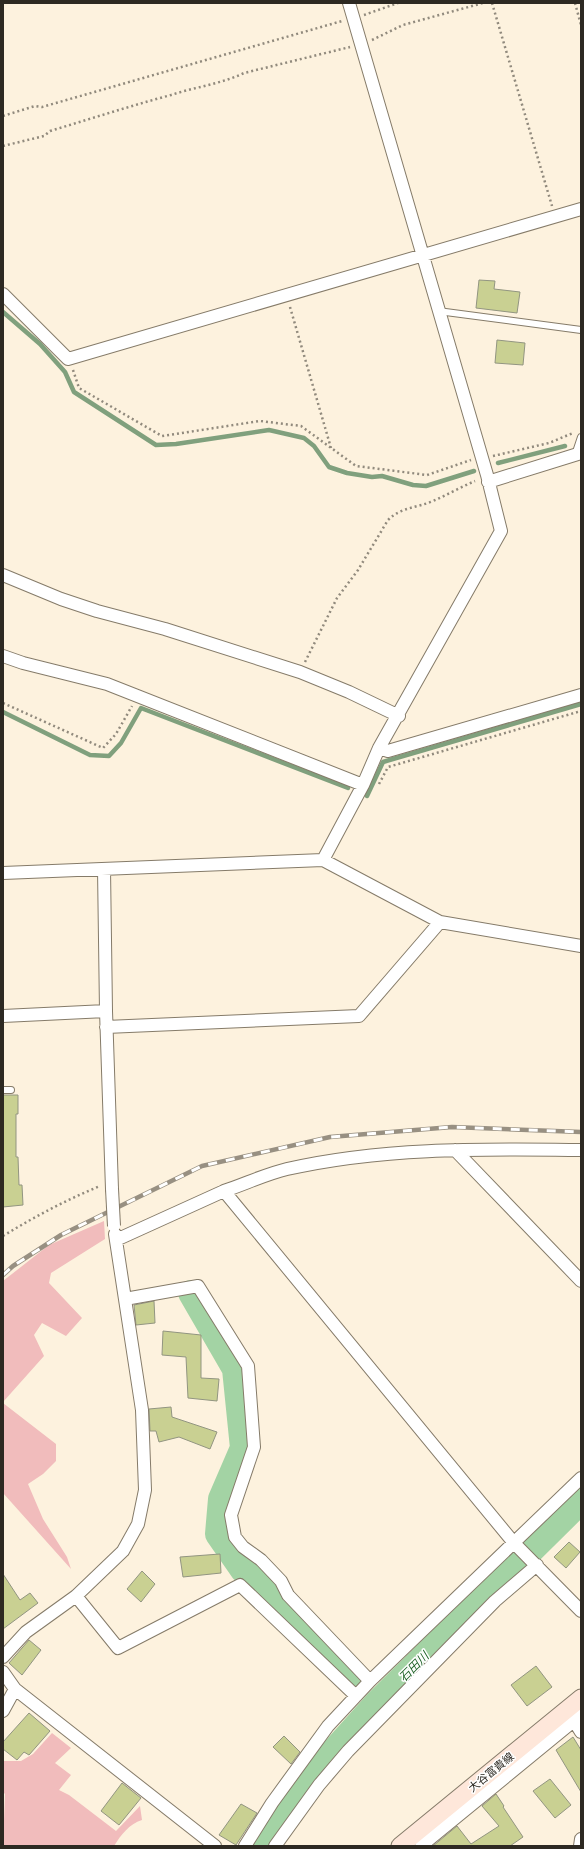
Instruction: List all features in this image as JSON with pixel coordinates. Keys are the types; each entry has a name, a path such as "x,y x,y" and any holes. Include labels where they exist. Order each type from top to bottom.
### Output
{"main road":[{"name":"大谷富貴線","path":"400,1846 574,1715 581,1698"}],"street":[{"path":"323,860 363,785 380,748 501,531 488,478 349,3"},
{"path":"3,294 68,359 581,209"},
{"path":"488,478 578,454"},
{"path":"3,575 61,599 97,611 165,629 300,672 349,692 398,716"},
{"path":"3,656 23,663 107,684 363,785"},
{"path":"380,748 388,751 581,695"},
{"path":"3,873 323,860 440,922 581,946"},
{"path":"3,1657 26,1632 76,1596 123,1551 138,1524 145,1490 142,1410 114,1226 106,1027 104,869"},
{"path":"106,1027 359,1016 440,922"},
{"path":"3,1016 106,1011"},
{"path":"116,1240 224,1191 286,1170 350,1158 455,1150 581,1150"},
{"path":"455,1150 581,1281"},
{"path":"224,1191 514,1543 581,1611"},
{"path":"125,1299 198,1286 248,1366 254,1447 231,1515 235,1537 243,1547 261,1560 281,1581 288,1595 370,1681"},
{"path":"245,1846 272,1803 328,1726 370,1681 581,1478"},
{"path":"275,1846 319,1785 348,1751 495,1600 535,1564"},
{"path":"76,1596 118,1648 240,1585 356,1696"},
{"path":"3,1672 15,1689 201,1842 215,1846"},
{"path":"3,1711 15,1689"},
{"path":"422,1846 574,1715 581,1732"},
{"path":"580,1846 581,1839"}],"lane":[{"path":"438,311 581,330"},
{"path":"578,454 581,437"},
{"path":"3,1090 11,1090"}],"path":[{"path":"3,116 35,106 42,107 353,18 398,3"},
{"path":"3,146 44,136 50,131 118,112 170,95 232,79 244,73 333,50 362,45 403,25 483,3"},
{"path":"492,3 555,217"},
{"path":"575,3 581,24"},
{"path":"286,295 331,449"},
{"path":"68,359 79,388 162,436 260,421 301,426 356,466 426,475 481,457 549,443 574,433"},
{"path":"300,672 337,598 358,570 388,520 393,515 405,509 432,502 488,478"},
{"path":"3,704 103,748 116,734 133,704"},
{"path":"378,786 388,767 581,711"},
{"path":"3,1236 31,1218 70,1199 112,1185"}],"shaded area":[{"path":"104,1221 105,1239 51,1273 49,1283 82,1318 66,1336 42,1323 34,1335 44,1356 3,1402 3,1281 49,1245"},
{"path":"3,1403 56,1444 56,1461 43,1474 28,1484 43,1519 67,1557 71,1569 3,1493"},
{"path":"52,1733 71,1748 55,1763 71,1775 59,1790 69,1795 116,1831 140,1806 142,1820 129,1827 114,1846 3,1846 5,1794 3,1792 3,1761 21,1761 33,1754"}],"building":[{"path":"479,280 495,281 494,289 520,292 517,313 476,308"},
{"path":"497,340 525,343 523,365 495,363"},
{"path":"3,1095 18,1095 18,1114 16,1114 16,1157 18,1157 19,1185 22,1185 23,1205 3,1207"},
{"path":"154,1301 155,1323 136,1325 134,1305"},
{"path":"163,1331 201,1335 201,1378 219,1379 217,1401 188,1398 186,1357 162,1355"},
{"path":"171,1407 172,1417 217,1432 210,1449 179,1437 159,1442 156,1431 150,1431 149,1409"},
{"path":"569,1542 580,1552 566,1568 554,1557"},
{"path":"220,1554 221,1573 183,1577 180,1557"},
{"path":"142,1571 155,1584 141,1602 127,1589"},
{"path":"3,1574 20,1600 30,1593 38,1603 3,1629"},
{"path":"29,1640 41,1650 22,1675 9,1663"},
{"path":"536,1666 552,1687 527,1706 511,1685"},
{"path":"29,1713 50,1731 29,1755 24,1752 17,1760 3,1749 3,1742"},
{"path":"284,1736 300,1752 291,1764 273,1747"},
{"path":"573,1737 581,1750 581,1792 556,1750"},
{"path":"550,1779 571,1805 555,1818 533,1791"},
{"path":"122,1783 141,1798 119,1825 101,1811"},
{"path":"496,1794 523,1837 510,1846 433,1846 457,1826 471,1844 499,1826 482,1806"},
{"path":"241,1804 257,1813 236,1845 219,1835"}],"waterway":[{"path":"3,312 40,344 65,372 74,392 156,445 176,444 269,430 304,438 314,446 329,467 347,473 372,477 382,476 413,485 426,486 474,471"},
{"path":"498,463 565,446"},
{"path":"367,796 383,762 581,704"},
{"path":"3,712 90,755 109,756 121,743 141,708 348,788"},
{"path":"191,1293 235,1369 243,1448 221,1499 218,1534 243,1570 359,1683"},
{"name":"石田川","path":"263,1846 313,1774 377,1703 581,1501"}],"railway":[{"path":"3,1275 13,1266 61,1235 202,1166 330,1137 452,1127 581,1132"}]}
